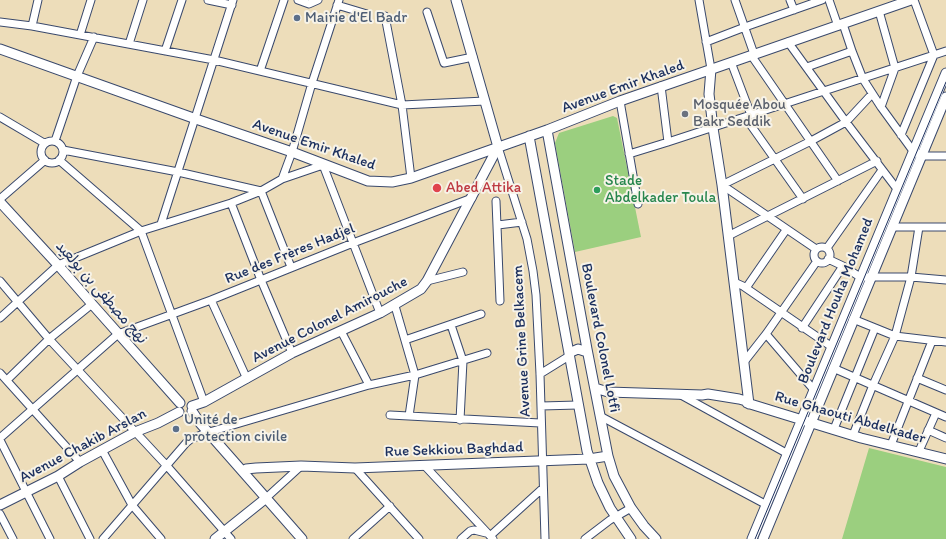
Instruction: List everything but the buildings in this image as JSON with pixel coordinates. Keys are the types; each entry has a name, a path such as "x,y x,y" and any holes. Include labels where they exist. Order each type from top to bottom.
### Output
{"main road":[{"path":"456,0 498,147"},
{"name":"Avenue Emir Khaled","path":"0,49 196,120 292,152 368,181 392,182 411,178 547,130 661,86 912,0"},
{"path":"711,69 709,94 722,185 748,403"},
{"name":"Boulevard Houha Mohamed","path":"752,539 946,73"},
{"path":"697,74 703,81 709,94"},
{"name":"Boulevard Houha Mohamed","path":"763,539 946,97"},
{"name":"Boulevard Colonel Lotfi","path":"547,130 587,352 608,456 614,476 631,508 656,539"},
{"path":"529,136 588,455 603,494 615,517 631,539"},
{"name":"Avenue Colonel Amirouche","path":"186,410 247,379 292,353 395,306 421,289 427,281 498,147"},
{"name":"نهج مصطفى بن بولعيد","path":"0,201 186,410 210,433 265,499 302,539"},
{"path":"567,343 575,345 585,340"},
{"path":"569,354 578,349 587,352"},
{"name":"Rue Ghaouti Abdelkader","path":"595,392 600,394 608,392 708,394 739,399 853,435 946,459"},
{"name":"Avenue Chakib Arslan","path":"0,505 58,476 134,432 186,410"},
{"path":"588,455 608,456"},
{"name":"Rue Sekkiou Baghdad","path":"242,472 246,469 301,466 355,468 578,459 588,455"},
{"path":"215,539 265,499"}],"street":[{"path":"32,26 38,0"},
{"path":"80,35 90,0"},
{"path":"128,44 143,0"},
{"path":"166,51 182,0"},
{"path":"161,224 196,120 232,3 208,0"},
{"path":"260,70 284,0"},
{"path":"298,0 309,4 318,0"},
{"path":"699,0 711,69"},
{"path":"736,0 752,55 784,105 838,181"},
{"path":"790,0 794,10"},
{"path":"706,42 822,0"},
{"path":"829,0 863,79 901,135 913,151 922,156 946,156"},
{"path":"901,135 934,55 912,0"},
{"path":"282,179 292,152 312,83 338,3 367,14"},
{"path":"879,11 895,68 881,107"},
{"path":"427,12 444,63 473,57"},
{"path":"385,16 402,105 411,178"},
{"path":"0,22 94,37 214,60 402,105 485,101"},
{"path":"55,141 76,76 94,37"},
{"path":"788,42 897,189"},
{"path":"628,154 713,128 946,51"},
{"path":"807,67 852,52"},
{"path":"731,62 748,116 803,199"},
{"path":"661,86 668,142"},
{"path":"816,249 722,185 846,122 872,94"},
{"path":"620,101 628,154 638,204"},
{"path":"0,117 44,143"},
{"path":"51,140 55,141 59,143 63,150 62,157 52,163 46,161 41,154 41,150 44,143 51,140"},
{"name":"Avenue Grine Belkacem","path":"498,147 527,239 536,295 545,539"},
{"path":"63,150 178,172 261,191"},
{"path":"59,160 141,230 173,313 204,402"},
{"path":"0,201 46,161"},
{"path":"728,236 877,161"},
{"path":"0,318 58,265 141,230 231,203 261,191 282,179 323,165 380,313"},
{"path":"827,248 882,170"},
{"path":"261,191 291,267"},
{"name":"Rue des Frères Hadjel","path":"118,334 211,300 291,267 472,198"},
{"path":"496,201 500,301"},
{"path":"231,203 261,280 292,353"},
{"path":"498,224 522,222"},
{"path":"892,227 946,227"},
{"path":"853,435 895,336 911,277 919,227"},
{"path":"746,288 786,230"},
{"path":"816,249 820,247 827,248"},
{"path":"816,249 814,256 817,261 822,263 828,259 830,253 827,248"},
{"path":"828,259 843,266 860,277 911,277 946,280"},
{"path":"744,362 766,334 817,261"},
{"path":"802,328 843,266"},
{"path":"427,281 463,272"},
{"path":"0,281 49,339 167,466 231,539"},
{"path":"734,282 746,288 802,328 832,347"},
{"path":"211,300 247,379"},
{"path":"6,380 49,339 92,304"},
{"path":"395,306 415,375 409,416"},
{"path":"405,340 481,314"},
{"path":"853,319 895,336 946,342"},
{"path":"451,325 463,361 460,420"},
{"path":"834,429 875,328"},
{"path":"341,331 370,385"},
{"path":"50,539 0,439 118,334"},
{"path":"766,334 814,390"},
{"path":"891,445 932,341"},
{"path":"103,539 191,439 370,385 415,375 487,353"},
{"path":"540,374 569,354"},
{"path":"833,368 946,417"},
{"path":"0,372 80,462"},
{"path":"917,378 946,390"},
{"path":"679,394 788,454"},
{"path":"541,406 578,405"},
{"path":"919,451 936,413"},
{"path":"390,415 460,420 540,423"},
{"path":"600,416 766,504"},
{"path":"928,430 946,438"},
{"path":"102,450 132,505 161,539"},
{"path":"424,465 491,538"},
{"path":"265,499 301,466"},
{"path":"355,468 419,539"},
{"path":"58,476 90,539"},
{"path":"491,538 543,488"},
{"path":"353,539 390,506"},
{"path":"585,539 615,517 631,508"},
{"path":"0,514 10,538"},
{"path":"461,539 470,531 474,530 483,531 491,538"}],"green space":[{"name":"Stade Abdelkader Toula","path":"613,116 617,118 641,237 575,252 555,143 559,133"},
{"path":"869,448 946,467 946,539 842,539"}],"tram line":[{"path":"755,539 946,82"}],"place":[{"name":"Mairie d'El Badr","path":"297,18"},
{"name":"Mosquée Abou Bakr Seddik","path":"685,114"},
{"name":"Abed Attika","path":"437,188"},
{"name":"Stade Abdelkader Toula","path":"597,190"},
{"name":"Unité de protection civile","path":"176,429"}]}
